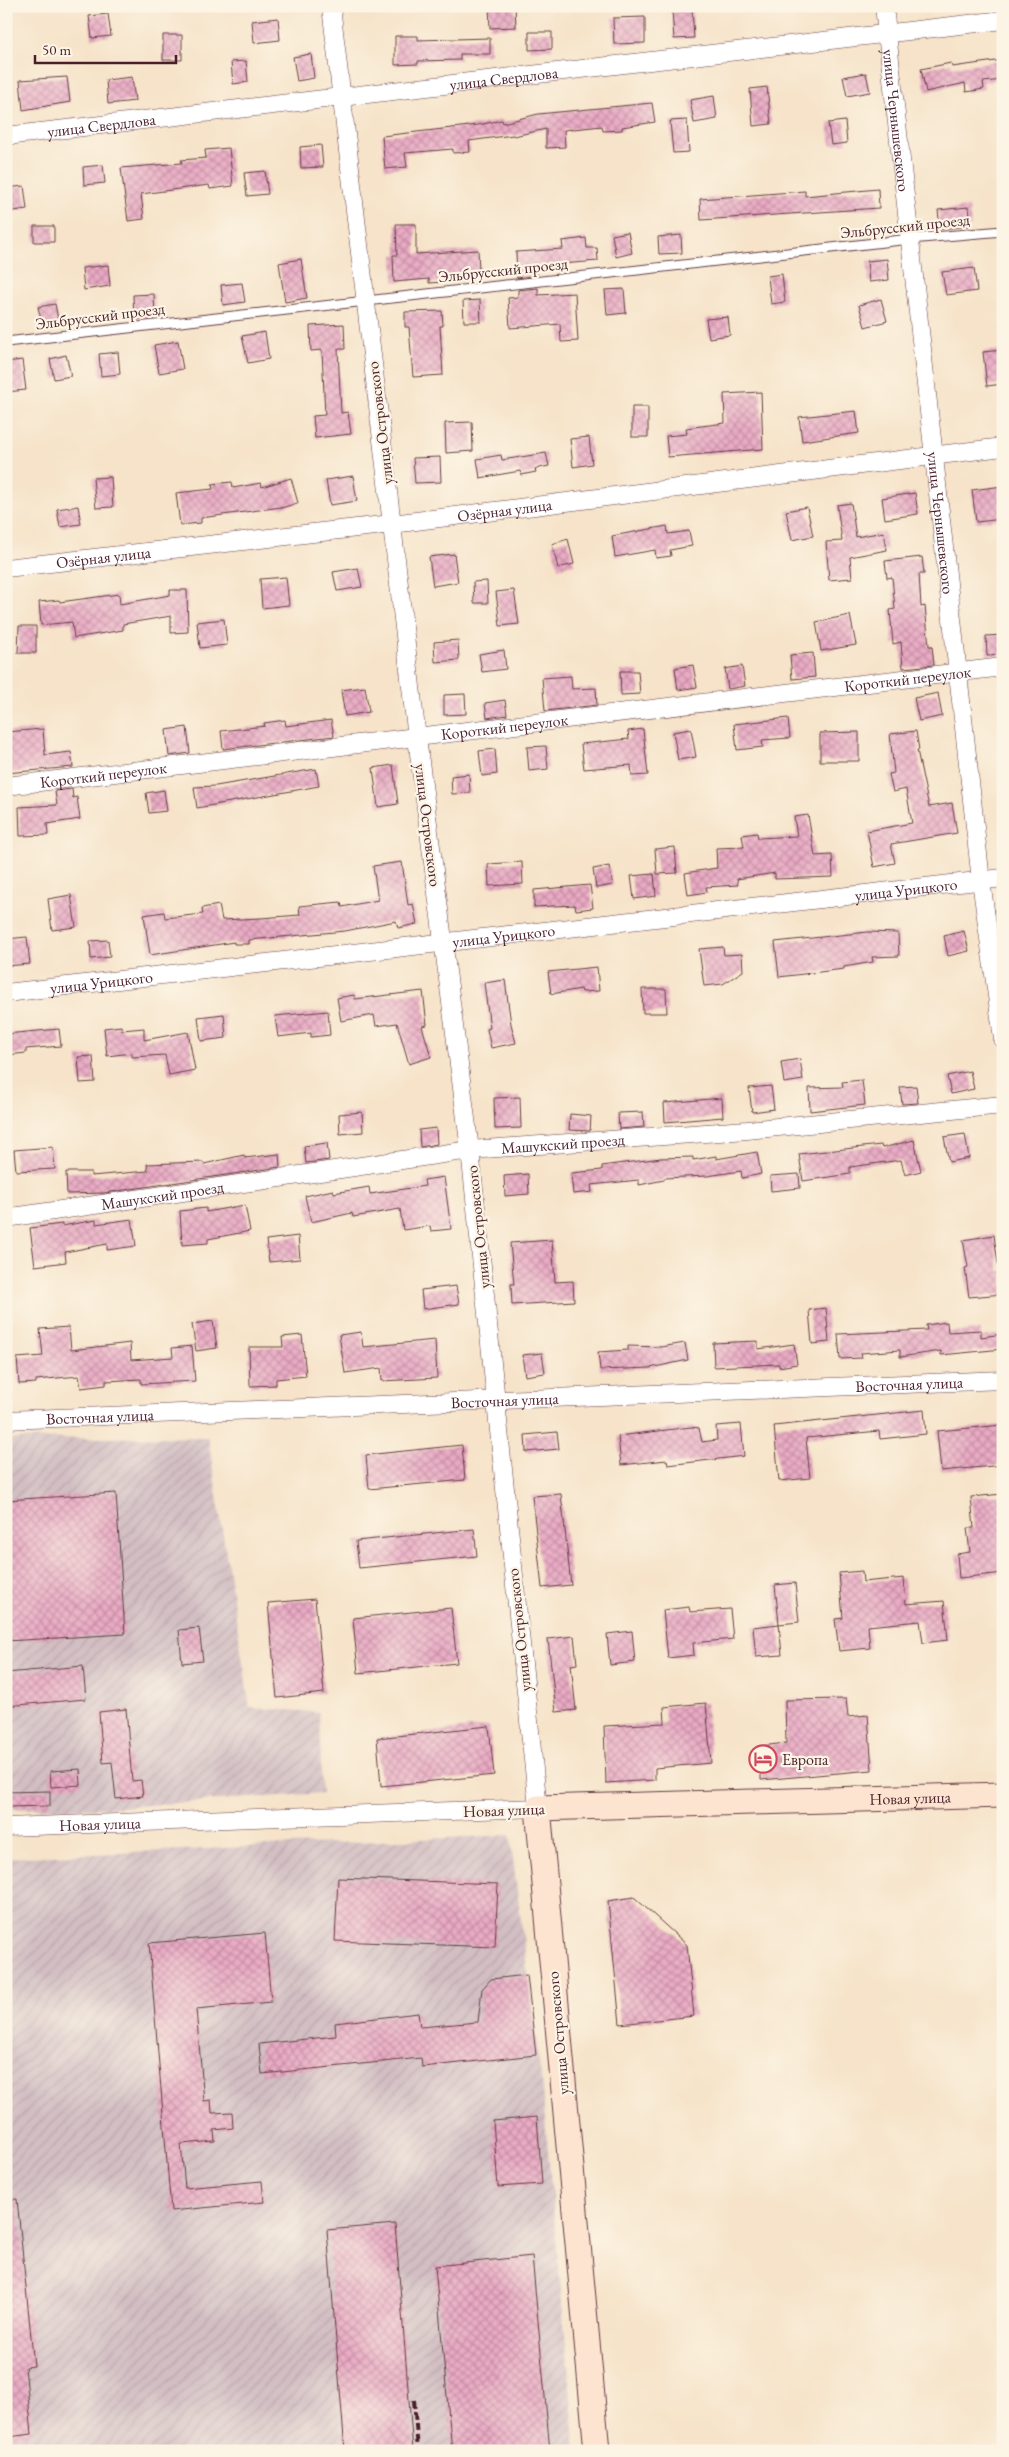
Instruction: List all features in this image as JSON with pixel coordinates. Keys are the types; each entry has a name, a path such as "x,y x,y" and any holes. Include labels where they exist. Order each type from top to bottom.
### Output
{"street":[{"name":"улица Островского","path":"331,6 417,738 470,1150 538,1808 597,2451"},
{"name":"улица Чернышевского","path":"884,6 981,881 1003,1038"},
{"name":"улица Свердлова","path":"6,136 1003,20"},
{"name":"Озёрная улица","path":"6,568 392,524 1003,447"},
{"name":"Короткий переулок","path":"6,786 1003,667"},
{"name":"улица Урицкого","path":"6,993 1003,878"},
{"name":"Машукский проезд","path":"6,1218 470,1150 747,1130 1003,1105"},
{"name":"Восточная улица","path":"6,1420 496,1402 1003,1380"},
{"name":"Новая улица","path":"6,1827 538,1808 1003,1795"}],"lane":[{"name":"Эльбрусский проезд","path":"6,342 910,239 1003,231"}],"shaded area":[{"path":"208,1437 250,1708 319,1712 322,1793 106,1808 6,1809 6,1439"},
{"path":"510,1835 541,2077 576,2451 6,2451 6,1858"}],"building":[{"path":"489,6 515,6 516,27 490,28"},
{"path":"692,9 694,38 674,39 672,10"},
{"path":"108,14 111,36 92,38 89,16"},
{"path":"645,17 645,43 614,44 613,18"},
{"path":"278,18 280,40 254,43 252,21"},
{"path":"529,32 552,32 552,49 529,50"},
{"path":"163,35 182,35 182,60 163,60"},
{"path":"395,36 418,36 418,40 490,38 490,54 460,54 460,60 418,61 418,64 395,65"},
{"path":"311,54 314,78 297,81 293,57"},
{"path":"1003,60 1003,80 983,82 984,89 966,92 965,83 926,92 921,69 951,63 952,67"},
{"path":"246,61 248,82 233,84 231,62"},
{"path":"866,73 870,92 847,96 843,77"},
{"path":"67,77 70,102 23,110 20,80"},
{"path":"132,77 135,101 108,104 106,80"},
{"path":"767,87 771,124 753,126 750,89"},
{"path":"714,96 717,119 694,123 690,100"},
{"path":"652,103 655,122 622,127 622,130 603,131 602,126 564,130 565,147 546,148 546,129 514,136 469,141 470,152 453,153 453,149 405,153 407,167 385,169 382,136 478,125 502,120 503,123 538,114"},
{"path":"687,120 689,152 673,153 670,121"},
{"path":"845,121 847,143 831,145 828,123"},
{"path":"321,145 323,167 301,168 300,147"},
{"path":"229,148 233,186 210,189 209,185 141,194 144,219 128,221 121,168 182,163 181,160 206,158 205,150"},
{"path":"103,165 105,183 84,185 83,167"},
{"path":"265,171 268,194 247,196 244,173"},
{"path":"24,186 27,209 7,212 6,188"},
{"path":"878,189 879,208 701,220 700,199 805,191 805,196"},
{"path":"969,207 971,226 940,229 938,210"},
{"path":"396,224 416,224 416,254 478,250 479,271 459,273 460,281 429,283 429,279 394,282 393,255 397,255"},
{"path":"34,226 54,226 54,242 34,242"},
{"path":"628,232 632,253 616,257 612,235"},
{"path":"681,235 682,253 659,254 658,237"},
{"path":"586,238 587,248 597,248 598,261 537,266 537,275 517,278 516,252 563,249 562,241"},
{"path":"301,259 307,298 285,302 279,263"},
{"path":"887,259 889,280 869,282 867,261"},
{"path":"108,265 110,286 84,290 82,268"},
{"path":"974,268 977,291 946,295 942,272"},
{"path":"782,274 785,302 771,304 768,276"},
{"path":"242,283 245,302 223,305 221,285"},
{"path":"538,288 538,295 575,293 578,341 561,342 560,324 510,328 508,298 518,297 518,290"},
{"path":"624,289 626,313 607,315 605,290"},
{"path":"154,294 155,318 134,319 133,295"},
{"path":"881,299 887,321 865,327 859,305"},
{"path":"480,300 481,322 464,322 463,301"},
{"path":"55,304 59,325 43,328 38,307"},
{"path":"442,311 443,326 440,326 443,375 413,377 409,327 405,327 405,312"},
{"path":"728,317 730,335 709,338 706,319"},
{"path":"344,324 345,349 338,349 341,413 348,412 351,434 315,438 313,416 325,415 322,350 311,351 310,326"},
{"path":"265,332 269,359 248,363 242,336"},
{"path":"178,341 183,369 159,373 154,345"},
{"path":"1003,350 1003,384 987,386 983,352"},
{"path":"118,352 120,374 101,376 99,354"},
{"path":"66,355 71,376 54,379 50,359"},
{"path":"22,360 26,390 6,392 6,362"},
{"path":"761,392 763,449 668,457 666,436 687,434 686,428 725,423 724,394"},
{"path":"632,407 648,407 648,437 632,437"},
{"path":"856,411 859,433 802,441 799,417"},
{"path":"472,422 473,451 446,453 445,423"},
{"path":"589,437 592,464 573,467 570,439"},
{"path":"546,453 549,466 535,469 536,472 521,475 520,471 480,478 477,459 501,455 502,460"},
{"path":"440,457 441,482 415,483 413,458"},
{"path":"353,476 357,501 330,505 326,480"},
{"path":"111,477 113,507 96,508 93,478"},
{"path":"291,478 298,503 281,508 201,518 201,523 180,525 176,493 213,489 212,484 232,482 233,488 261,483 262,487"},
{"path":"1003,486 1003,519 976,522 972,490"},
{"path":"915,493 918,514 885,519 882,498"},
{"path":"851,503 856,537 884,532 887,550 850,557 852,578 829,580 826,542 842,541 837,505"},
{"path":"78,506 81,524 60,527 57,509"},
{"path":"807,507 813,536 792,540 786,511"},
{"path":"667,526 668,534 689,531 692,546 670,550 671,556 656,558 655,550 615,557 612,536"},
{"path":"568,539 574,564 558,568 552,544"},
{"path":"454,554 458,582 433,586 429,557"},
{"path":"922,557 924,574 919,574 921,607 925,606 929,646 932,646 934,665 903,668 901,642 893,644 890,610 895,609 892,577 887,578 885,561"},
{"path":"358,568 362,587 337,591 333,572"},
{"path":"286,577 289,605 262,608 260,579"},
{"path":"487,581 488,603 474,603 473,582"},
{"path":"170,590 187,590 188,632 171,633 171,616 123,624 123,630 74,638 72,622 41,625 39,602 59,600 60,602 119,594 120,604 170,595"},
{"path":"514,590 519,624 500,626 496,592"},
{"path":"850,615 856,645 821,651 816,622"},
{"path":"224,619 227,645 200,648 197,622"},
{"path":"19,626 36,626 36,653 18,653"},
{"path":"1003,635 1003,655 987,656 986,636"},
{"path":"458,640 459,660 435,662 434,642"},
{"path":"504,650 506,669 482,672 479,654"},
{"path":"813,653 815,677 792,679 790,655"},
{"path":"693,665 697,687 678,690 675,668"},
{"path":"742,666 745,686 728,689 725,669"},
{"path":"620,671 638,671 640,694 621,695"},
{"path":"571,676 572,689 596,688 597,705 545,711 542,678"},
{"path":"365,687 369,712 345,716 341,690"},
{"path":"938,693 942,716 919,721 914,698"},
{"path":"465,694 466,714 444,715 444,695"},
{"path":"505,700 507,715 487,718 485,703"},
{"path":"788,718 790,738 762,740 763,747 737,750 734,724"},
{"path":"285,720 286,726 331,720 334,736 223,749 221,731 265,726 264,723"},
{"path":"187,727 190,753 169,756 166,730"},
{"path":"43,729 45,755 71,752 73,767 6,773 6,732"},
{"path":"643,729 648,775 632,776 631,765 584,769 581,744 629,739 628,731"},
{"path":"691,729 696,757 678,760 673,732"},
{"path":"916,731 919,750 917,750 929,807 952,803 957,833 891,844 895,863 874,867 867,831 912,823 906,789 893,792 889,774 894,773 890,734"},
{"path":"859,732 859,761 820,761 820,733"},
{"path":"546,746 548,769 529,771 527,747"},
{"path":"495,749 497,774 482,776 479,751"},
{"path":"393,765 398,804 378,807 373,768"},
{"path":"316,769 319,786 197,808 194,787 216,786"},
{"path":"469,774 470,793 452,794 451,776"},
{"path":"72,789 73,798 77,797 80,819 47,824 48,835 20,836 19,807 57,805 55,791"},
{"path":"164,790 167,811 149,813 146,793"},
{"path":"808,815 815,856 832,855 833,877 775,879 775,873 737,879 738,885 706,887 707,892 688,895 685,873 717,868 716,848 744,847 742,835 757,833 758,838 797,836 794,817"},
{"path":"675,847 677,873 657,874 655,849"},
{"path":"402,862 408,905 413,904 417,924 398,928 396,921 345,931 249,940 249,944 234,944 234,942 150,955 144,915 164,912 165,918 203,914 202,908 219,905 222,920 261,918 300,915 299,906 341,902 342,907 378,900 373,866"},
{"path":"522,862 523,884 489,886 488,864"},
{"path":"609,866 613,885 596,888 593,869"},
{"path":"654,874 656,896 634,899 631,876"},
{"path":"590,885 593,908 576,910 575,905 534,907 534,890"},
{"path":"71,895 76,927 52,930 48,899"},
{"path":"964,931 969,951 948,956 944,936"},
{"path":"868,932 898,933 899,956 872,957 873,962 844,967 844,969 779,977 775,942"},
{"path":"27,937 30,964 6,966 6,939"},
{"path":"108,940 110,957 91,959 90,941"},
{"path":"723,947 724,955 742,954 743,971 723,984 704,986 699,949"},
{"path":"597,967 599,991 582,992 581,989 551,994 548,972"},
{"path":"505,980 511,1024 516,1043 491,1048 487,1029 490,1028 484,983"},
{"path":"642,989 666,989 667,1013 643,1013"},
{"path":"423,991 427,1025 422,1026 431,1057 409,1064 397,1023 376,1026 374,1015 341,1021 337,998 354,995 355,999"},
{"path":"328,1011 330,1035 311,1037 311,1033 278,1037 275,1016"},
{"path":"224,1014 226,1038 201,1041 198,1017"},
{"path":"121,1026 122,1030 144,1028 144,1040 188,1032 195,1070 169,1075 165,1055 132,1057 132,1053 107,1056 104,1028"},
{"path":"59,1029 61,1046 26,1049 26,1053 8,1055 6,1034"},
{"path":"93,1056 95,1082 80,1083 78,1057"},
{"path":"800,1059 803,1080 784,1083 781,1062"},
{"path":"970,1071 974,1089 951,1094 947,1076"},
{"path":"862,1080 865,1105 810,1111 809,1088 843,1087 842,1082"},
{"path":"771,1086 774,1109 752,1112 749,1088"},
{"path":"916,1086 918,1103 902,1104 900,1087"},
{"path":"520,1097 521,1128 495,1129 494,1098"},
{"path":"722,1098 723,1117 665,1122 664,1103"},
{"path":"362,1112 363,1132 340,1134 339,1114"},
{"path":"643,1112 644,1127 619,1129 618,1113"},
{"path":"570,1114 591,1116 590,1131 569,1130"},
{"path":"436,1128 437,1144 420,1147 419,1130"},
{"path":"965,1134 969,1158 949,1162 944,1137"},
{"path":"914,1140 921,1171 905,1175 901,1160 850,1167 850,1174 803,1181 799,1154 881,1145 882,1148"},
{"path":"327,1143 329,1160 306,1163 304,1146"},
{"path":"53,1147 55,1169 16,1171 14,1150"},
{"path":"757,1152 761,1174 742,1178 741,1171 707,1176 664,1178 664,1180 639,1185 639,1180 591,1185 592,1192 573,1194 571,1173 602,1170 602,1166 661,1158 693,1157 693,1160 716,1156 716,1159"},
{"path":"279,1154 280,1167 104,1193 67,1194 66,1172 91,1172 91,1176 148,1171 147,1164 203,1162 204,1164 244,1155 245,1158"},
{"path":"528,1174 529,1194 505,1196 504,1176"},
{"path":"799,1174 800,1188 771,1191 770,1176"},
{"path":"444,1177 451,1229 431,1231 430,1226 403,1230 400,1209 353,1217 352,1213 311,1222 305,1196 333,1190 334,1193 369,1187 370,1194 425,1186 424,1180"},
{"path":"245,1205 250,1231 208,1239 208,1243 182,1245 180,1211 206,1208 206,1212"},
{"path":"132,1219 136,1246 107,1250 107,1244 65,1252 66,1262 35,1266 30,1228 62,1224 62,1226 96,1220 96,1224"},
{"path":"994,1235 999,1271 1003,1271 1003,1294 969,1297 965,1268 968,1267 963,1240"},
{"path":"298,1236 300,1259 269,1262 266,1240"},
{"path":"552,1240 555,1282 573,1281 574,1301 512,1305 511,1284 514,1284 510,1243"},
{"path":"456,1286 459,1304 423,1309 421,1290"},
{"path":"826,1308 829,1342 812,1344 809,1310"},
{"path":"213,1321 217,1348 196,1351 192,1324"},
{"path":"947,1322 948,1332 981,1330 981,1337 1003,1334 1003,1349 941,1355 941,1351 900,1357 900,1350 861,1353 862,1358 840,1359 838,1334 927,1330 926,1325"},
{"path":"69,1327 71,1350 130,1343 131,1360 173,1357 172,1348 192,1346 195,1381 141,1384 141,1379 106,1381 106,1385 81,1388 79,1376 36,1380 36,1383 19,1384 17,1358 43,1356 40,1329"},
{"path":"361,1332 363,1347 435,1340 437,1378 382,1381 381,1368 345,1373 339,1335"},
{"path":"302,1335 306,1376 276,1379 276,1385 250,1386 249,1347 283,1347 282,1337"},
{"path":"758,1341 758,1349 794,1344 797,1364 779,1367 779,1364 714,1367 713,1343"},
{"path":"685,1343 688,1360 650,1368 600,1370 598,1352 628,1350 628,1346 661,1347"},
{"path":"542,1353 545,1373 525,1376 522,1355"},
{"path":"924,1410 926,1434 880,1439 879,1431 806,1438 810,1478 779,1481 774,1426"},
{"path":"741,1424 744,1456 668,1465 667,1460 621,1465 618,1436 691,1427 699,1428 702,1442 717,1440 716,1426"},
{"path":"1003,1425 1003,1465 941,1471 937,1431"},
{"path":"557,1432 559,1449 526,1452 525,1435"},
{"path":"462,1445 465,1480 369,1489 366,1455"},
{"path":"116,1493 125,1634 6,1641 6,1500"},
{"path":"561,1494 571,1585 542,1588 532,1496"},
{"path":"1003,1494 1003,1573 959,1578 957,1554 970,1552 967,1528 974,1528 971,1497"},
{"path":"474,1529 477,1556 359,1568 356,1541"},
{"path":"862,1571 863,1582 904,1578 906,1604 944,1601 948,1640 923,1643 920,1621 868,1626 870,1648 839,1651 835,1619 843,1618 839,1573"},
{"path":"795,1583 799,1622 779,1624 775,1585"},
{"path":"315,1599 324,1693 277,1698 268,1603"},
{"path":"689,1607 690,1612 730,1609 733,1639 693,1643 694,1655 668,1658 663,1610"},
{"path":"451,1608 457,1663 358,1673 353,1618"},
{"path":"779,1624 782,1655 756,1657 753,1627"},
{"path":"199,1628 203,1661 182,1663 179,1630"},
{"path":"632,1631 635,1662 610,1665 607,1634"},
{"path":"574,1636 577,1664 571,1665 576,1710 556,1712 548,1639"},
{"path":"83,1666 86,1699 6,1706 6,1673"},
{"path":"846,1699 848,1717 868,1715 872,1770 761,1780 761,1746 786,1743 785,1700"},
{"path":"706,1703 711,1763 655,1768 655,1780 606,1783 604,1726 665,1723 664,1707"},
{"path":"126,1709 132,1781 141,1780 143,1796 116,1799 112,1762 103,1763 99,1712"},
{"path":"489,1726 494,1775 381,1786 377,1738"},
{"path":"80,1769 81,1785 51,1787 50,1771"},
{"path":"50,1791 50,1806 6,1807 6,1792"},
{"path":"338,1878 498,1884 495,1947 335,1941"},
{"path":"634,1897 687,1945 694,2016 620,2024 608,1901"},
{"path":"265,1933 271,2002 196,2009 204,2101 211,2100 212,2113 232,2112 233,2128 214,2130 215,2141 181,2144 185,2188 262,2181 264,2202 171,2211 149,1943"},
{"path":"527,1975 536,2055 422,2067 421,2058 262,2074 259,2044 336,2036 335,2023 418,2013 420,2027 478,2022 482,1989 491,1979"},
{"path":"537,2117 542,2184 498,2187 493,2121"},
{"path":"17,2199 34,2366 25,2367 32,2434 8,2437 6,2415 6,2200"},
{"path":"395,2224 413,2451 345,2451 327,2230"},
{"path":"532,2256 550,2451 452,2451 435,2266"}],"railway":[{"path":"414,2400 418,2451"}],"place":[{"name":"Европа","path":"763,1759"}]}
